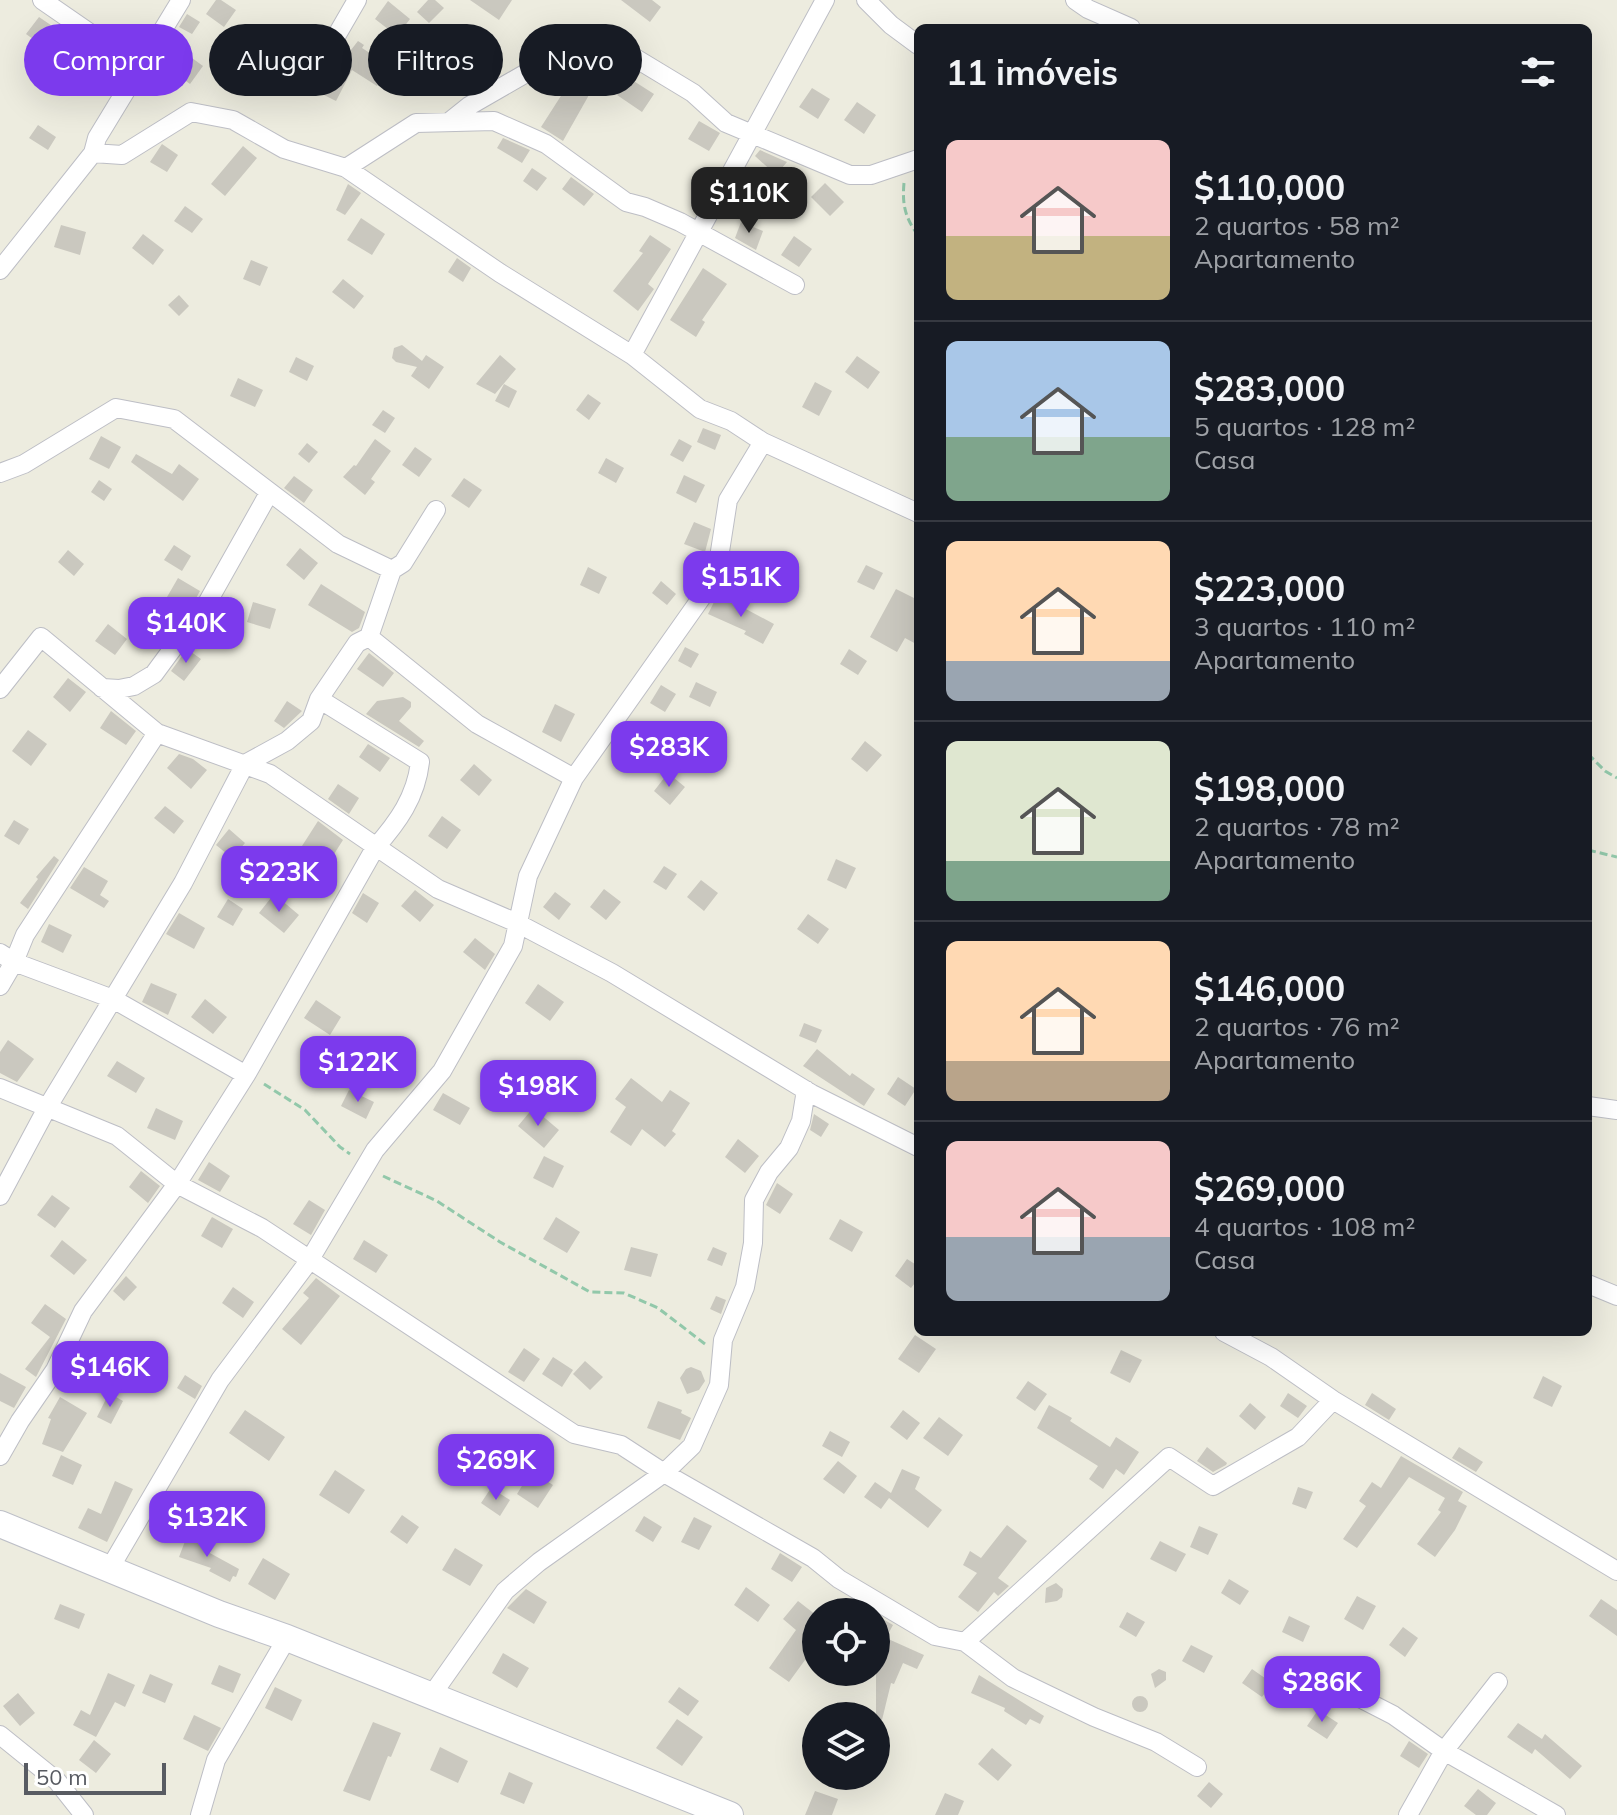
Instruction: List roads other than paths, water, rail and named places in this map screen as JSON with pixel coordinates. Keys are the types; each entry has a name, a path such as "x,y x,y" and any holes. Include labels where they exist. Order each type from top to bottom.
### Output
{"main road":[{"path":"0,1524 219,1614 287,1638 730,1815"}],"street":[{"path":"42,0 77,24"},
{"path":"166,24 181,0"},
{"path":"343,24 357,0"},
{"path":"632,355 825,0"},
{"path":"866,0 914,42"},
{"path":"1075,0 1122,24"},
{"path":"449,122 469,106 568,49 612,44 693,93 726,123 850,175 871,175 914,160"},
{"path":"0,270 93,153 97,138 122,96"},
{"path":"93,153 122,155 191,112 233,120 284,149 346,168 500,273 632,355 700,409 731,421 763,442 914,511"},
{"path":"346,168 416,123 494,121 546,144 626,202 645,207 795,285"},
{"path":"0,473 24,464 116,408 174,419 338,544 392,570"},
{"path":"110,1568 220,1380 309,1261 375,1150 442,1071 513,946 528,876 574,778 716,577 728,500 763,442"},
{"path":"102,688 134,686 154,674 197,621 269,493"},
{"path":"0,1196 47,1108 183,883 245,764 287,741 311,721 319,699 357,643 369,637 392,570 403,563 436,510"},
{"path":"0,689 41,637 157,733 270,774 438,889 517,923 612,973 806,1090 914,1145"},
{"path":"369,637 477,724 574,778"},
{"path":"0,1456 55,1370 83,1311 177,1184 246,1075 375,848 398,822 418,784 420,762 319,699"},
{"path":"0,986 7,958 157,733"},
{"path":"7,958 113,999 246,1075"},
{"path":"0,1088 117,1136 177,1184 262,1228 574,1434 621,1445 796,1548 839,1579 935,1636 965,1642 1013,1678 1094,1717 1156,1742 1197,1767"},
{"path":"431,1696 505,1591 539,1562 664,1473 692,1446 719,1385 723,1340 745,1287 753,1243 754,1200 769,1172 789,1148 801,1121 806,1090"},
{"path":"1592,1107 1617,1110"},
{"path":"1592,1286 1617,1296"},
{"path":"1232,1336 1271,1357 1333,1400 1617,1571"},
{"path":"965,1642 1169,1457 1213,1486 1298,1437 1333,1400"},
{"path":"200,1815 216,1760 287,1638"},
{"path":"1313,1674 1393,1715 1444,1751 1556,1815"},
{"path":"1408,1815 1444,1751 1498,1682"},
{"path":"0,1735 57,1781 84,1815"}]}
